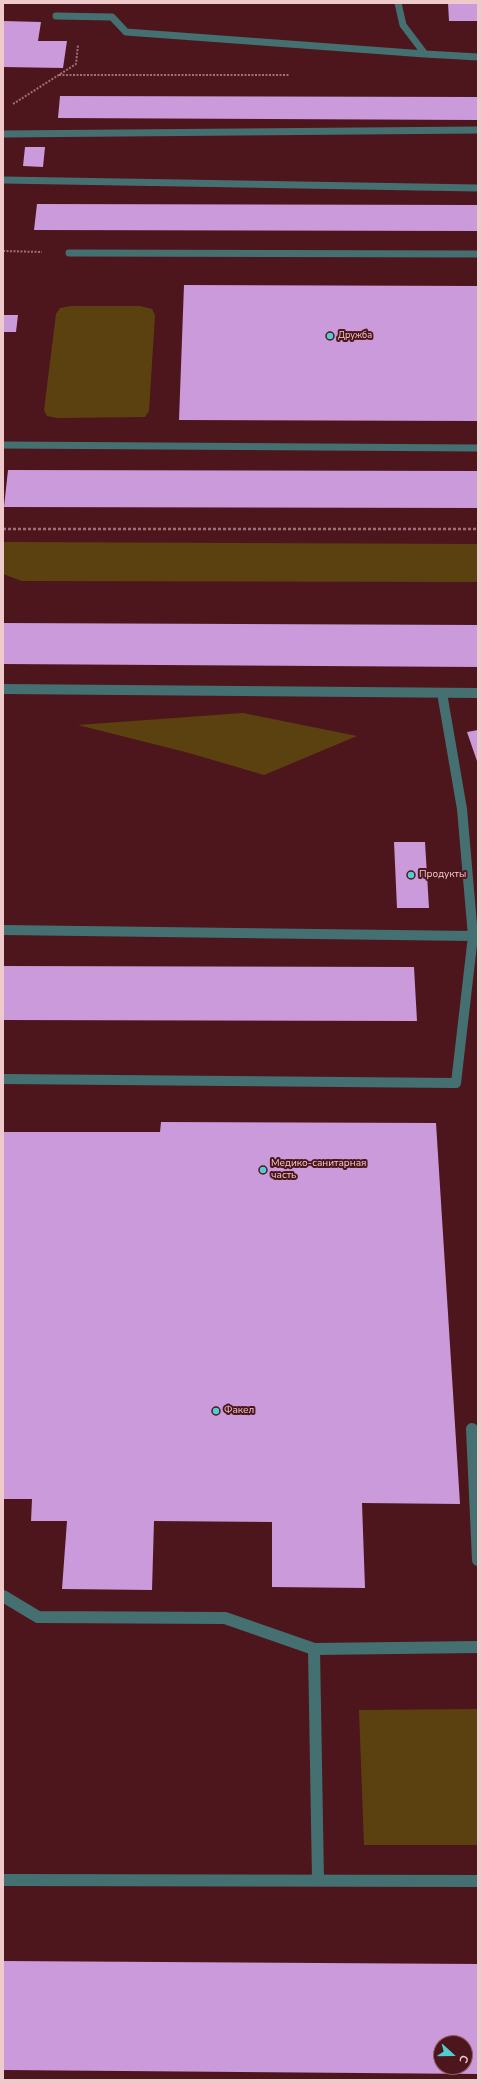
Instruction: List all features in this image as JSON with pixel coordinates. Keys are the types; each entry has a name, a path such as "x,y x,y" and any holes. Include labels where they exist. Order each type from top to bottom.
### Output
{"lane":[{"path":"398,3 403,25 425,54"},
{"path":"56,16 112,18 126,32 425,54 478,56"},
{"path":"3,134 478,130"},
{"path":"3,180 478,188"},
{"path":"69,253 478,254"},
{"path":"3,445 478,448"},
{"path":"3,689 478,693"},
{"path":"3,1079 456,1083 473,936 462,809 442,693"},
{"path":"3,930 473,936"},
{"path":"472,1429 478,1560"},
{"path":"3,1596 38,1617 225,1618 314,1649 478,1647"},
{"path":"314,1649 318,1880"},
{"path":"3,1880 478,1881"}],"path":[{"path":"9,107 76,64 82,17"},
{"path":"59,75 290,75"},
{"path":"3,251 69,253"},
{"path":"3,529 478,529"}],"shaded area":[{"path":"71,306 140,306 152,309 155,315 149,411 145,417 57,418 47,416 44,410 56,314 60,308"},
{"path":"3,542 478,544 478,582 22,581 3,574"},
{"path":"243,713 357,736 264,775 189,753 78,725"},
{"path":"478,1709 478,1845 364,1845 359,1710"}],"building":[{"path":"448,3 478,3 478,21 449,21"},
{"path":"3,21 41,22 38,41 67,41 63,68 3,67"},
{"path":"60,96 478,97 478,120 58,118"},
{"path":"25,147 45,147 43,167 23,166"},
{"path":"37,204 478,205 478,231 34,230"},
{"name":"Дружба","path":"184,285 478,286 478,421 179,420"},
{"path":"3,315 18,315 16,332 3,332"},
{"path":"8,470 478,471 478,508 4,507"},
{"path":"3,623 478,625 478,667 3,664"},
{"path":"478,730 478,764 467,732"},
{"name":"Продукты","path":"394,842 425,842 429,908 397,908"},
{"path":"3,966 414,967 417,1021 3,1020"},
{"path":"161,1122 436,1123 460,1504 362,1503 365,1588 272,1587 272,1522 154,1521 152,1590 62,1589 67,1521 31,1521 32,1499 3,1499 3,1132 160,1132"},
{"path":"3,1961 478,1964 478,2074 473,2074 473,2035 433,2035 433,2074 3,2070"}],"place":[{"name":"Дружба","path":"330,336"},
{"name":"Продукты","path":"411,875"},
{"name":"Медико-санитарная часть","path":"263,1170"},
{"name":"Факел","path":"216,1411"}]}
